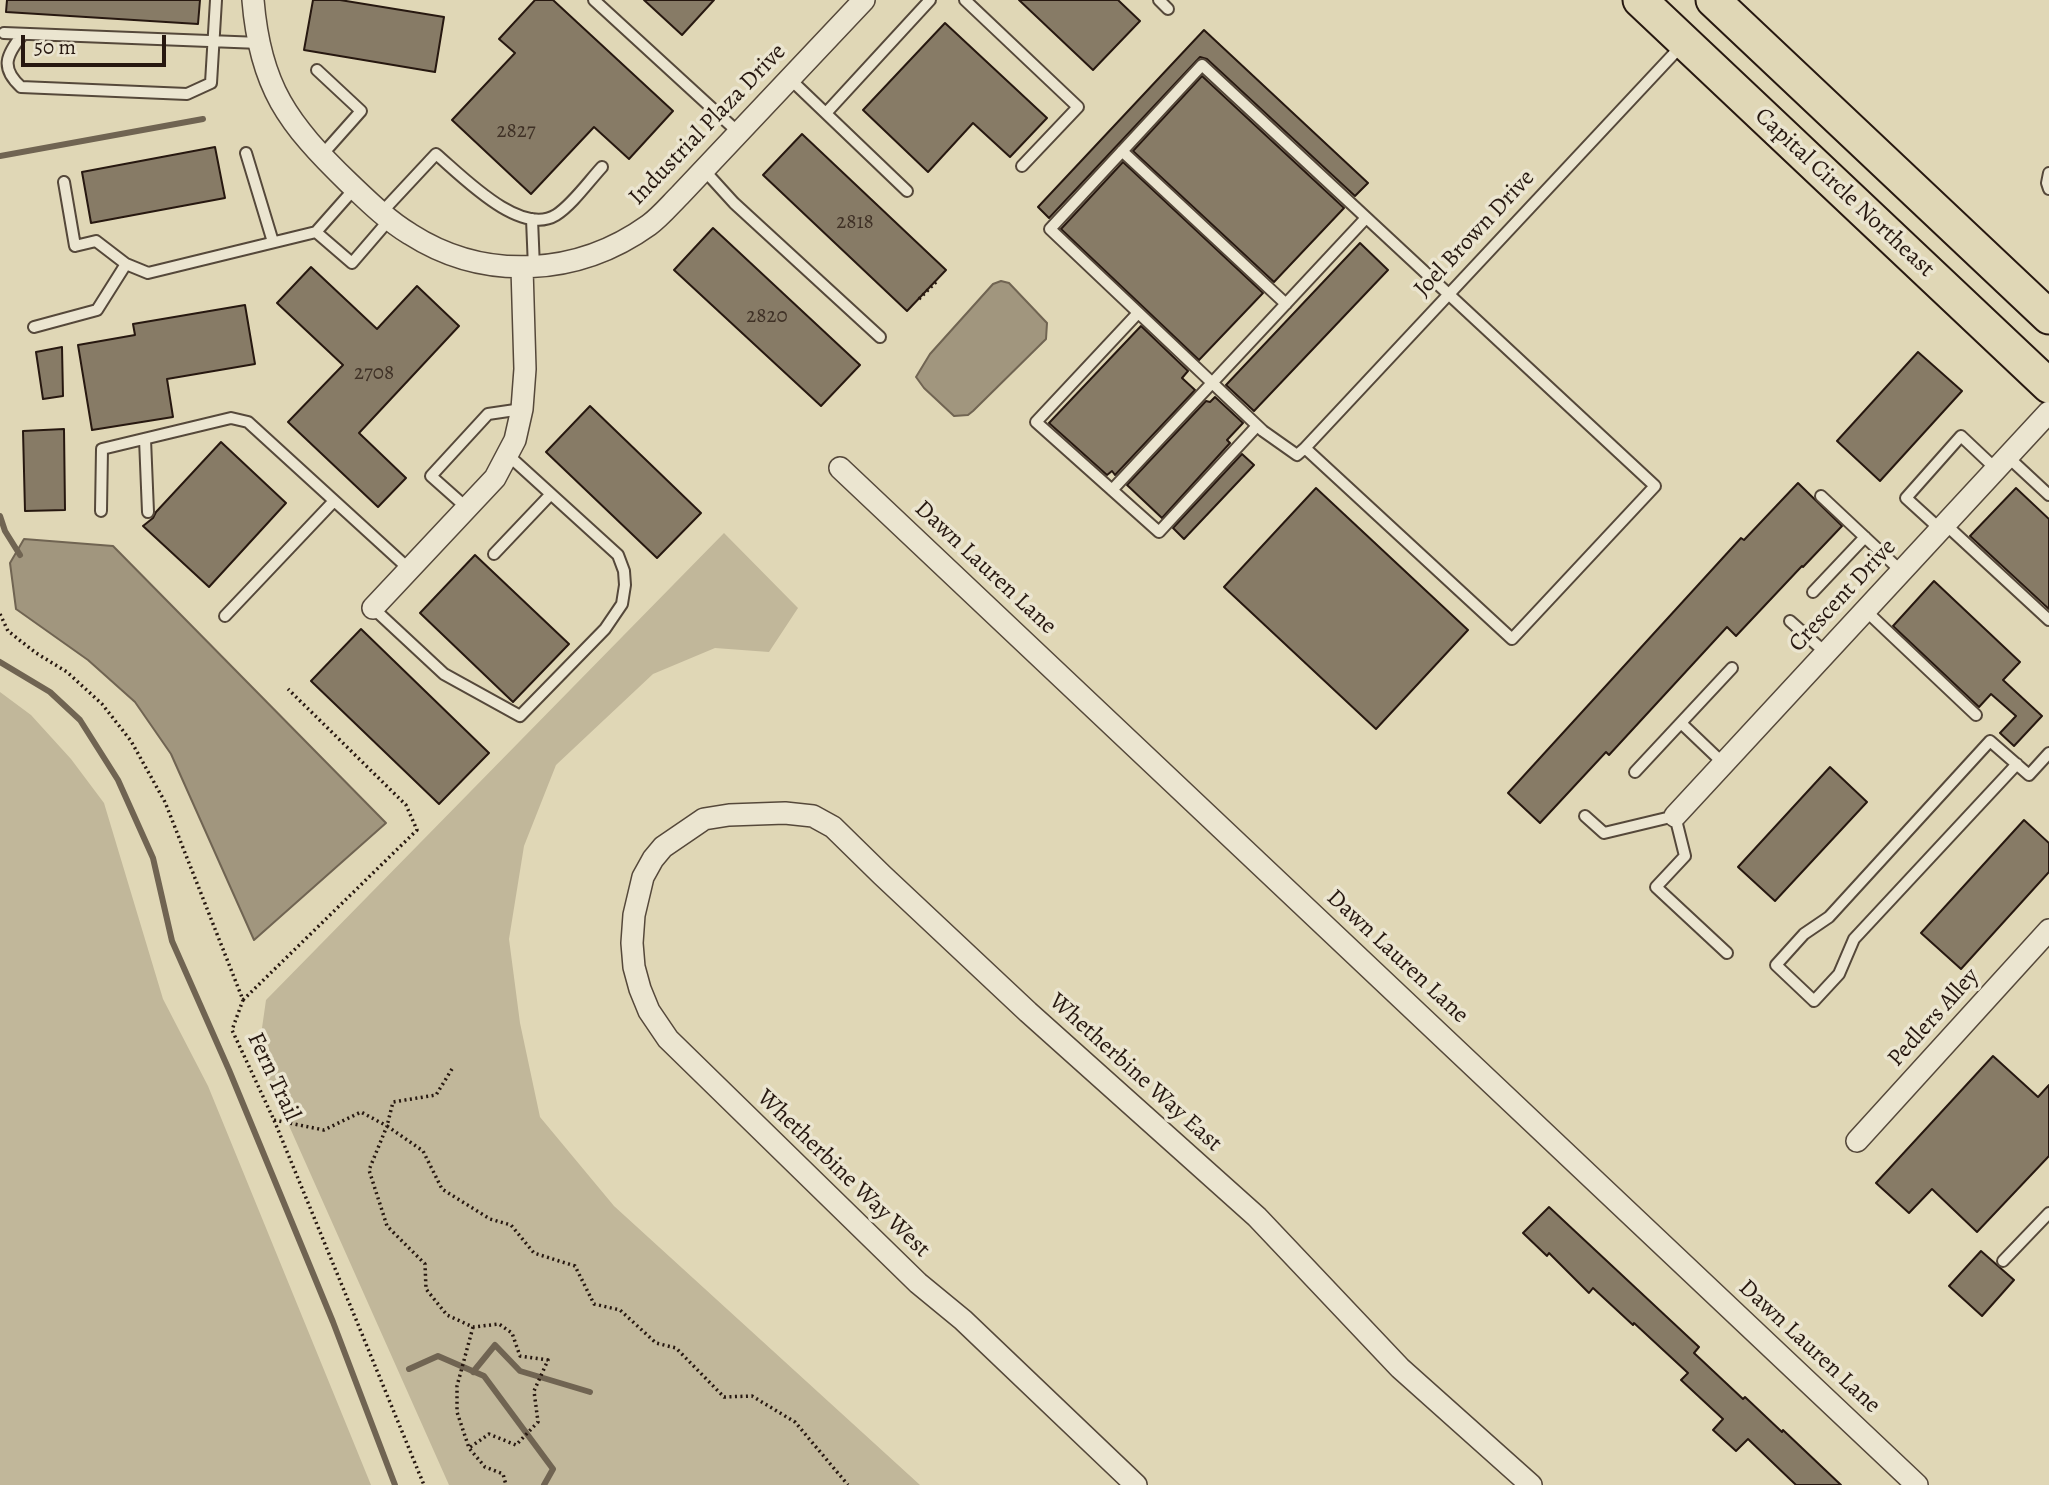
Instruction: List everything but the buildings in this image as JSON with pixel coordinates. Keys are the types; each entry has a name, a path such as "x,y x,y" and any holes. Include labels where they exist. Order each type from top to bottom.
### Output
{"main road":[{"name":"Capital Circle Northeast","path":"1640,0 2049,386"},
{"name":"Capital Circle Northeast","path":"1718,2 2049,317"},
{"path":"1684,42 1718,2"}],"street":[{"name":"Industrial Plaza Drive","path":"253,0 265,67 291,120 321,156 385,217 437,249 466,260 496,266 528,268 572,262 610,248 650,224 864,0"},
{"path":"373,608 495,478 515,440 522,409 528,268"},
{"name":"Crescent Drive","path":"1675,816 2049,412"},
{"name":"Dawn Lauren Lane","path":"840,468 1917,1485"},
{"name":"Whetherbine Way East","path":"663,847 704,819 729,815 785,813 813,816 833,827 1077,1057 1256,1217 1399,1367 1531,1485"},
{"name":"Whetherbine Way West","path":"663,847 643,877 634,915 632,943 634,967 640,989 649,1011 668,1039 918,1283 962,1320 1136,1485"},
{"name":"Pedlers Alley","path":"1857,1141 2049,930"}],"lane":[{"path":"23,34 8,53 5,68 10,78 22,87 187,94 211,83 216,0"},
{"path":"594,0 739,133"},
{"path":"826,113 930,0"},
{"path":"965,0 1078,107 1022,166"},
{"path":"1159,0 1168,9"},
{"path":"4,33 260,43"},
{"name":"Joel Brown Drive","path":"1301,451 1684,42"},
{"path":"1202,65 1366,218 1655,486 1513,639 1301,451 1257,426 1050,229 1202,65"},
{"path":"317,70 360,111 321,156"},
{"path":"790,79 907,191"},
{"path":"1122,151 1286,304"},
{"path":"246,153 273,242"},
{"path":"316,232 352,264 385,217 436,154 505,210 526,219 545,220 558,214 602,167"},
{"path":"704,170 734,203 880,337"},
{"path":"2049,173 2049,189"},
{"path":"64,182 75,246 96,242 126,264 148,272 316,232 355,188"},
{"path":"1112,490 1366,218"},
{"path":"528,268 532,219"},
{"path":"34,327 97,310 126,264"},
{"path":"1138,313 1036,422 1158,532 1257,426"},
{"path":"467,508 431,476 488,414 522,409"},
{"path":"102,512 102,449 230,418 248,422 409,569"},
{"path":"2049,495 1961,436 1906,498 2049,620"},
{"path":"145,439 148,512"},
{"path":"373,608 444,674 520,716 605,629 622,604 624,570 618,555 508,455"},
{"path":"494,554 551,494"},
{"path":"1821,496 1901,571"},
{"path":"225,616 334,500"},
{"path":"1813,592 1865,537"},
{"path":"1865,610 1976,715"},
{"path":"1790,621 1826,653"},
{"path":"1635,772 1732,668"},
{"path":"1681,723 1724,764"},
{"path":"2017,764 1854,939 1839,974 1814,1000 1776,965 1804,934 1829,917 1990,741 2017,764 2029,775 2049,753"},
{"path":"1586,816 1604,833 1675,816 1685,856 1656,887 1727,953"},
{"path":"2003,1261 2049,1213"}],"path":[{"path":"919,299 938,281"},
{"name":"Fern Trail","path":"0,614 8,631 67,672 102,704 131,741 164,802 243,1000 232,1030 274,1120 424,1485"},
{"path":"243,1000 417,830 406,805 288,689"},
{"path":"452,1069 436,1095 393,1102 387,1126 369,1170 387,1226 425,1264 426,1289 447,1315 473,1327 499,1324 512,1333 520,1356 548,1360 534,1391 538,1422 516,1445 489,1434 469,1448"},
{"path":"274,1120 324,1130 361,1112 387,1126 423,1151 442,1189 490,1219 511,1225 534,1252 575,1266 594,1304 620,1310 656,1343 676,1348 724,1397 752,1396 795,1422 848,1485"},
{"path":"473,1327 457,1386 457,1412 469,1448 485,1467 503,1474 506,1485"}],"shaded area":[{"path":"1001,281 1009,283 1047,323 1046,339 973,411 968,415 954,416 916,377 930,354 993,284"},
{"path":"724,533 798,608 769,652 715,648 653,674 556,765 524,846 509,939 520,1023 540,1117 614,1206 920,1485 449,1485 258,1056 266,1000"},
{"path":"24,539 113,546 386,823 254,940 171,754 135,702 88,660 16,609 10,563"},
{"path":"0,692 31,715 71,759 104,803 163,999 208,1086 371,1485 0,1485"}],"waterway":[{"path":"0,156 203,119"},
{"path":"0,516 5,531 20,555"},
{"path":"0,662 50,692 80,720 118,780 153,858 172,941 229,1070 333,1322 395,1485"},
{"path":"473,1372 495,1345 520,1371 590,1392"},
{"path":"409,1369 438,1356 484,1376 553,1469 544,1485"}]}
